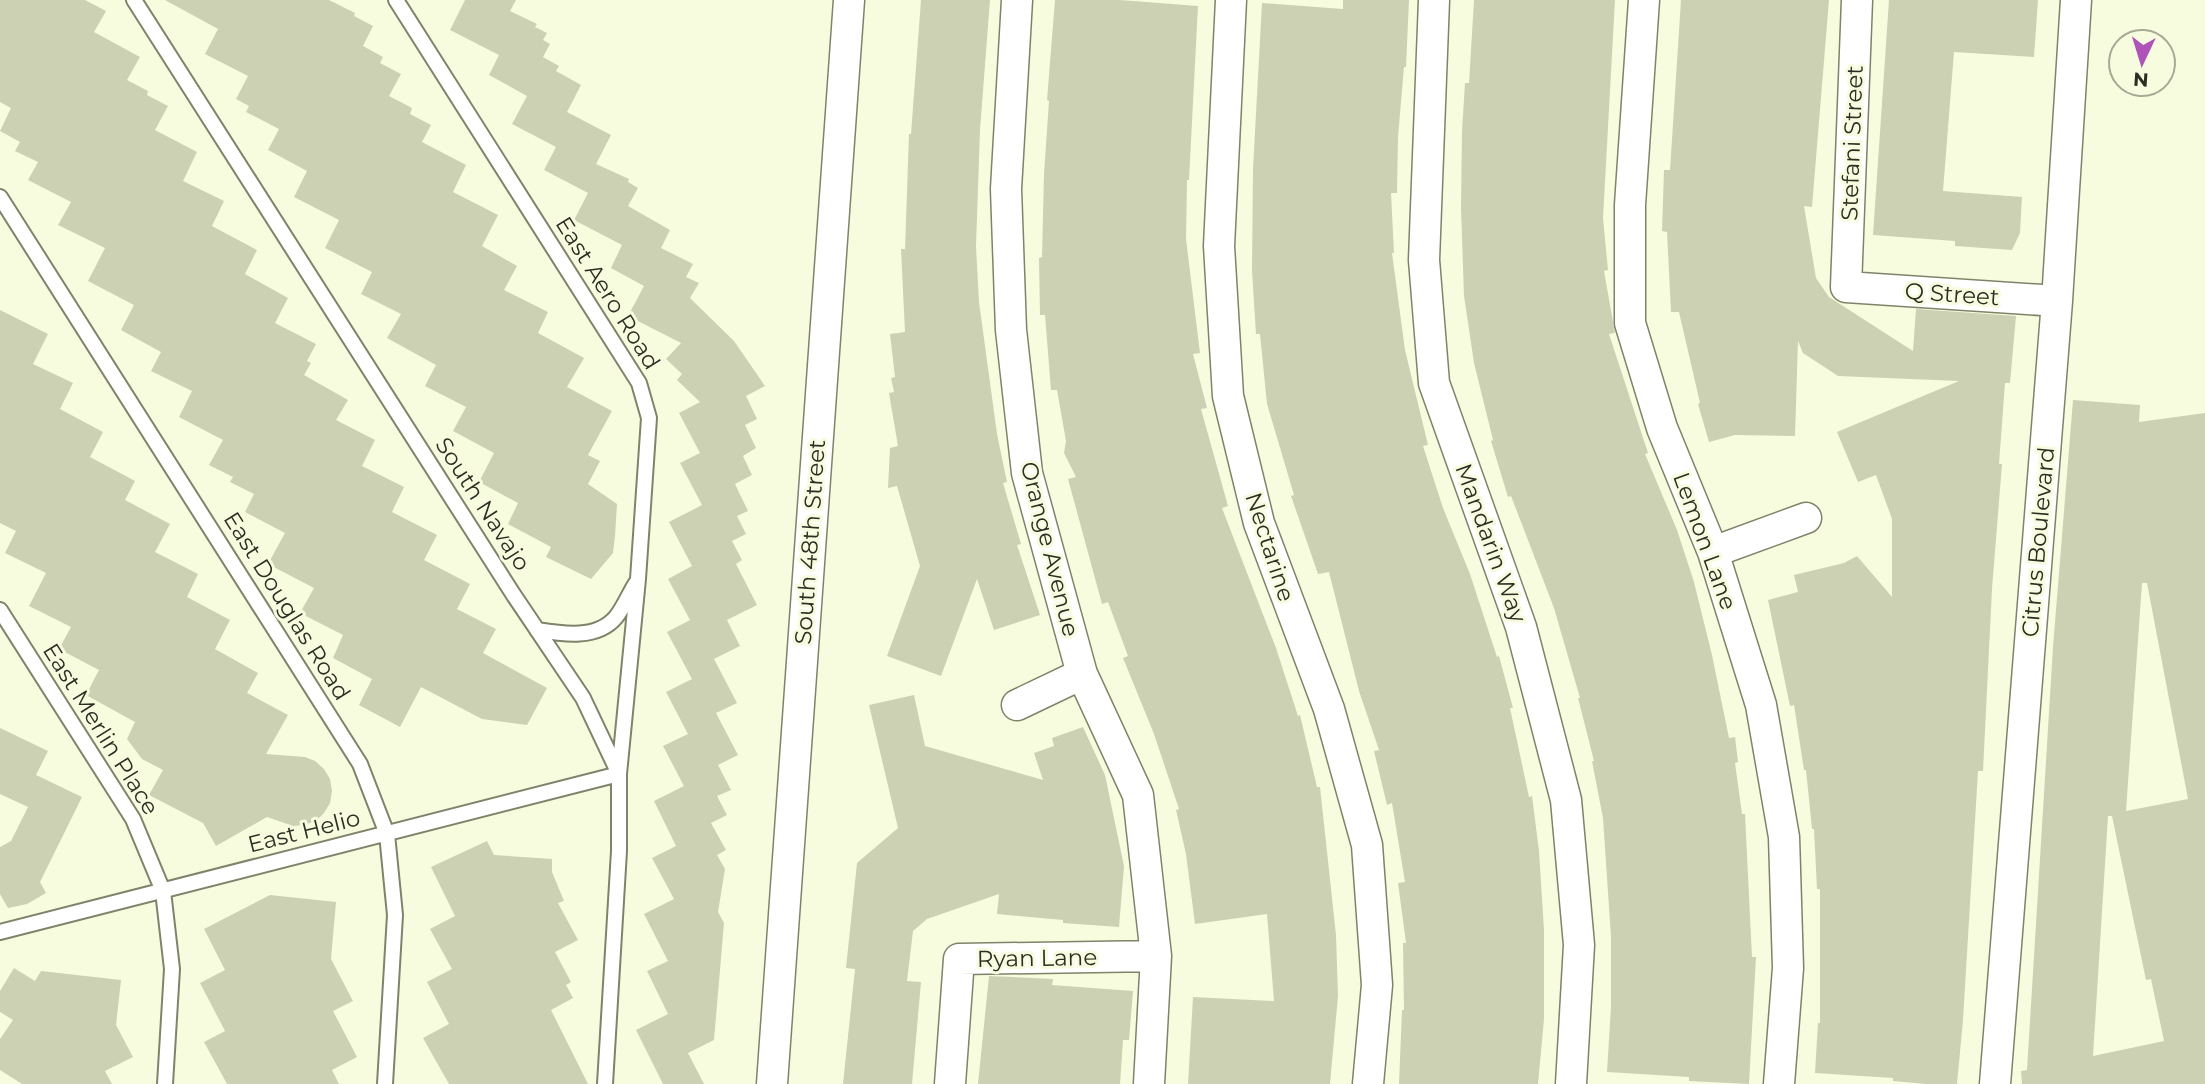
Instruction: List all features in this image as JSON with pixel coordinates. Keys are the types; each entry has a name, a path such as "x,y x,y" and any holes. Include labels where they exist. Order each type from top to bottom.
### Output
{"street":[{"name":"South 48th Street","path":"772,1084 849,0"},
{"name":"Orange Avenue","path":"1017,0 1006,189 1012,330 1027,472 1082,674 1138,795 1156,956 1149,1084"},
{"name":"Nectarine","path":"1231,0 1219,246 1228,396 1259,523 1329,709 1367,845 1377,985 1368,1084"},
{"name":"Mandarin Way","path":"1434,0 1424,260 1434,383 1521,627 1566,800 1579,945 1572,1084"},
{"name":"Lemon Lane","path":"1644,0 1630,205 1630,323 1662,428 1713,552 1761,705 1784,837 1788,968 1779,1084"},
{"name":"Stefani Street","path":"1846,287 1857,0"},
{"name":"Citrus Boulevard","path":"1995,1084 2057,301 2076,0"},
{"name":"Q Street","path":"1846,287 2057,301"},
{"path":"1713,552 1806,518"},
{"path":"1017,705 1082,674"},
{"name":"Ryan Lane","path":"950,1084 960,959 1156,956"}],"lane":[{"name":"South Navajo","path":"134,0 583,698 619,774 619,851 605,1084"},
{"name":"East Aero Road","path":"396,0 639,383 649,418 638,579 619,774"},
{"name":"East Douglas Road","path":"0,197 360,764 387,834 396,915 385,1084"},
{"path":"537,630 569,636 596,630 615,618 638,579"},
{"name":"East Merlin Place","path":"0,610 133,819 163,891 172,969 165,1084"},
{"name":"East Helio","path":"0,932 619,774"}],"building":[{"path":"0,0 85,0 106,11 94,32 140,57 127,80 168,106 155,130 197,152 183,181 224,201 212,226 257,250 245,274 288,298 275,323 316,344 307,361 311,363 304,375 348,400 336,420 375,440 362,466 404,487 392,512 437,535 424,560 470,584 457,609 496,629 483,653 547,688 527,725 482,719 421,687 400,727 359,705 372,679 333,658 343,635 300,613 314,588 268,564 285,533 245,512 254,494 230,482 233,477 209,465 223,440 179,417 192,391 151,371 161,352 121,330 134,305 88,281 105,248 58,225 71,202 28,180 38,162 15,151 20,142 0,131 11,108 0,102"},
{"path":"165,0 329,0 373,26 363,46 383,57 380,63 401,74 389,96 412,108 410,114 431,125 422,142 466,165 453,192 498,215 482,246 517,266 504,290 548,312 538,333 584,358 567,387 612,411 588,455 600,461 588,484 617,504 613,553 591,579 546,557 551,547 508,524 518,503 479,482 494,453 453,431 466,407 425,386 436,365 387,338 401,314 361,294 372,272 325,248 339,220 294,197 307,171 268,150 279,129 246,112 249,106 236,99 248,76 205,54 218,29"},
{"path":"465,0 516,0 510,11 537,24 535,27 547,33 543,40 550,44 543,57 559,66 556,71 581,85 567,112 611,135 596,164 629,179 628,182 638,188 628,206 670,230 661,248 693,264 686,277 699,283 690,298 734,341 765,386 746,396 757,419 745,425 756,448 743,456 752,475 735,484 748,511 737,516 746,534 732,541 742,560 736,564 757,605 727,620 740,646 714,659 737,703 716,713 738,755 718,765 731,790 717,796 727,815 711,823 726,850 717,855 725,869 718,912 724,923 714,1040 688,1053 704,1084 663,1084 636,1030 668,1014 647,971 668,961 644,914 674,899 652,858 676,846 654,801 684,786 663,746 688,734 666,692 692,679 667,632 690,620 668,579 692,566 669,522 702,505 680,463 700,453 679,413 700,402 677,380 682,374 666,359 681,343 628,316 644,286 611,268 622,245 574,220 588,193 544,170 556,147 512,124 527,96 489,75 499,55 450,30"},
{"path":"921,0 990,0 980,130 976,246 979,302 997,434 1007,482 1003,483 1021,544 1017,545 1040,615 994,630 977,579 941,676 887,656 920,566 897,486 888,488 890,448 898,446 889,393 894,392 891,378 895,377 890,334 905,332 901,249 905,249 909,134"},
{"path":"1055,0 1120,0 1198,6 1186,239 1200,353 1193,354 1207,408 1201,409 1228,506 1222,508 1276,648 1298,716 1300,715 1317,787 1320,787 1336,935 1338,996 1330,1084 1188,1084 1193,997 1274,1001 1267,914 1195,924 1186,854 1176,810 1179,809 1154,734 1123,658 1128,656 1108,602 1102,604 1068,479 1076,477 1064,453 1066,441 1057,390 1051,390 1045,315 1040,315 1039,258 1042,257 1047,100"},
{"path":"1343,0 1409,0 1406,67 1398,137 1397,193 1391,193 1392,253 1405,350 1428,445 1423,446 1443,508 1470,574 1497,657 1499,656 1513,708 1510,708 1529,797 1532,796 1544,930 1544,1019 1538,1084 1399,1084 1404,1010 1403,943 1406,943 1398,883 1405,882 1392,803 1387,805 1374,751 1379,750 1359,691 1329,572 1318,574 1291,496 1294,495 1267,404 1260,334 1256,334 1252,271 1253,169 1262,3 1343,9"},
{"path":"1474,0 1615,0 1603,218 1608,270 1604,271 1615,333 1609,334 1648,453 1645,454 1677,530 1694,582 1729,738 1735,737 1738,762 1735,763 1742,814 1745,814 1752,957 1756,957 1749,1084 1607,1072 1611,937 1603,818 1594,761 1580,698 1554,608 1511,496 1508,497 1491,441 1493,440 1474,363 1464,296 1462,131 1465,83 1469,83"},
{"path":"1681,0 1829,0 1812,207 1804,206 1816,278 1829,297 1913,351 1916,309 2016,316 2010,383 2005,383 1983,771 1978,771 1957,1084 1926,1084 1893,1081 1893,1078 1815,1073 1820,1023 1820,889 1817,889 1814,829 1806,770 1794,705 1790,706 1768,600 1798,592 1794,575 1844,563 1857,556 1892,597 1892,519 1876,475 1858,482 1837,432 1959,381 1838,376 1803,353 1798,341 1795,436 1735,435 1709,442 1698,404 1700,403 1679,312 1671,312 1667,232 1662,231 1664,170 1670,170"},
{"path":"1889,0 2038,0 2034,57 1954,52 1943,191 2022,197 2020,233 2012,250 1955,246 1955,241 1873,235"},
{"path":"0,310 48,334 33,364 73,383 60,409 103,432 90,457 135,481 125,500 170,524 155,552 198,574 187,597 230,620 215,649 258,673 247,693 288,715 266,754 305,757 324,769 330,779 332,791 330,803 316,821 293,826 267,817 216,846 203,823 149,795 163,770 142,759 127,739 135,722 86,695 99,670 59,649 71,627 29,606 46,573 5,553 16,531 0,523"},
{"path":"2073,400 2140,405 2139,422 2205,413 2205,1084 2022,1084 2021,1071 2027,1070 2053,647","holes":["2142,583 2147,583 2188,799 2126,811","2108,816 2112,816 2146,980 2151,979 2164,1041 2093,1056"]},
{"path":"914,695 925,746 1043,780 1034,753 1054,746 1052,738 1083,727 1105,775 1124,866 1119,927 997,914 999,894 927,919 913,931 907,981 921,982 912,1084 843,1084 855,969 846,968 857,863 898,828 869,705"},
{"path":"0,728 48,751 36,775 82,797 40,882 46,893 27,904 8,908 0,894 0,847 11,841 28,807 0,794"},
{"path":"487,841 494,855 552,859 552,872 564,901 558,903 578,940 555,952 571,982 566,985 573,998 551,1010 588,1084 449,1084 423,1038 449,1024 427,982 452,969 430,929 455,916 431,867"},
{"path":"270,895 336,902 331,959 353,1001 333,1011 357,1057 332,1070 339,1084 227,1084 204,1042 225,1031 200,983 225,970 204,929"},
{"path":"14,968 35,981 41,971 121,980 116,1025 133,1057 105,1071 112,1084 22,1084 0,1070 0,1039 13,1020 0,1012 0,991"},
{"path":"989,976 1053,979 1052,985 1133,991 1129,1040 1123,1040 1120,1084 978,1084"}]}
